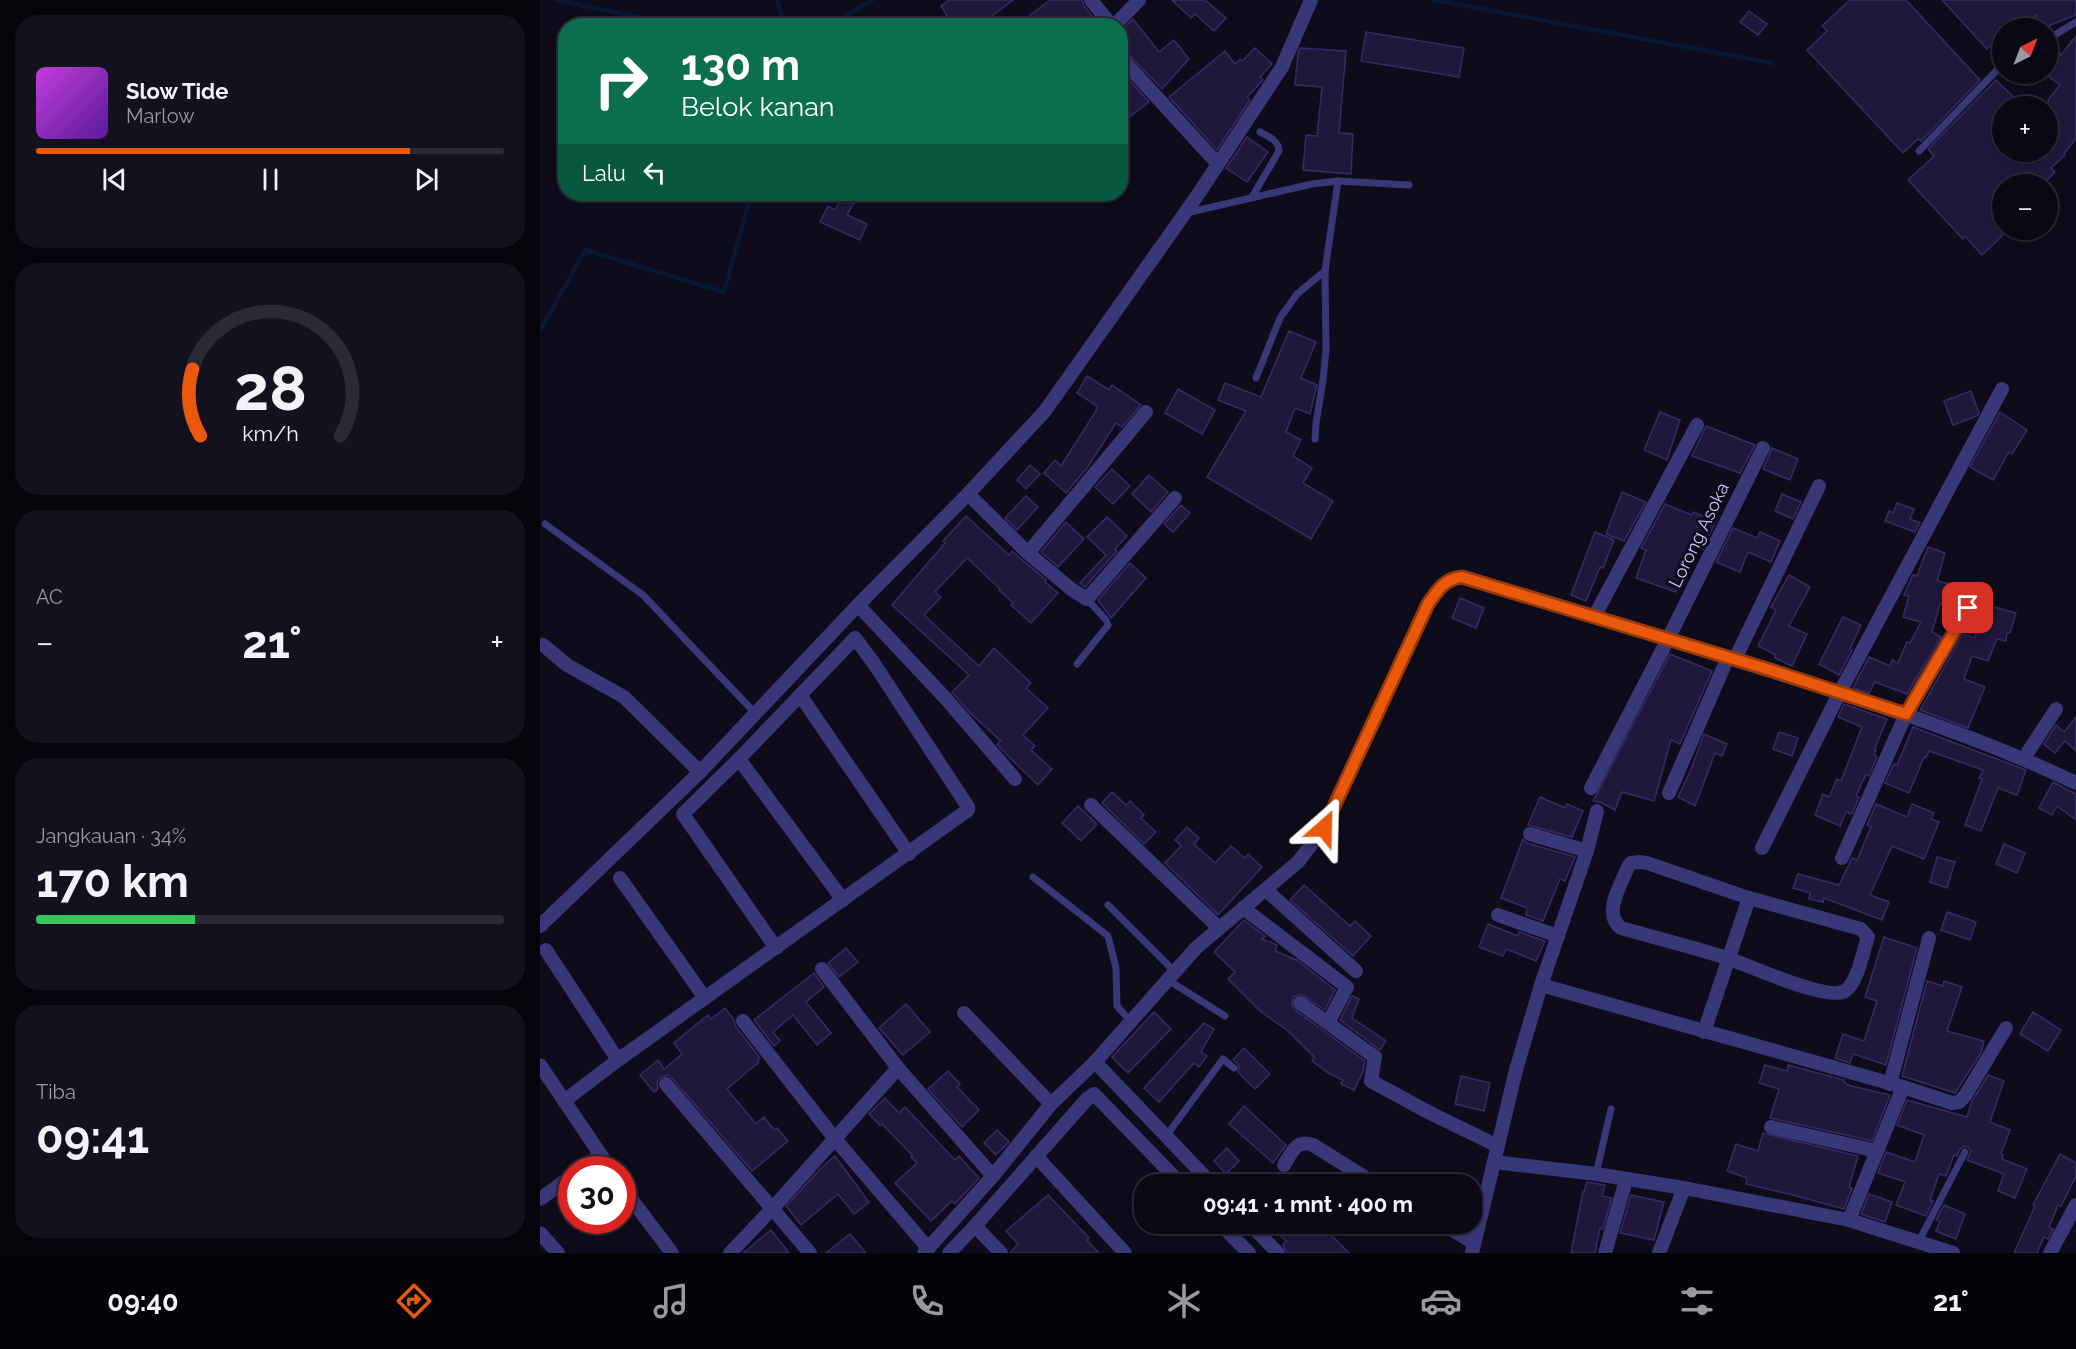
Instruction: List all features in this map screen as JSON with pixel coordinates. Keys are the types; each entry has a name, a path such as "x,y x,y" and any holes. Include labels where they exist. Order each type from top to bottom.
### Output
{"street":[{"path":"1091,0 1106,18"},
{"path":"1121,18 1139,0"},
{"path":"540,926 700,772 858,604 968,494 1046,411 1184,214 1282,67 1311,0"},
{"path":"1128,72 1218,163"},
{"path":"1762,848 1840,692 2002,389"},
{"path":"1028,553 1146,412"},
{"path":"1594,617 1697,425"},
{"name":"Lorong Asoka","path":"1591,788 1763,448"},
{"path":"1669,793 1732,658 1819,486"},
{"path":"968,494 1028,553 1071,589 1087,599 1175,498"},
{"path":"743,1021 835,1140 926,1250 993,1176 1051,1104 1095,1062 1196,948 1298,862 1324,828 1428,604 1444,583 1462,577 1732,658 1906,714 2024,758 2076,783"},
{"path":"858,604 948,701 1015,779"},
{"path":"1842,858 1906,714 1968,608"},
{"path":"564,1101 618,1060 909,854 967,812 968,807 856,638 851,640 739,759 684,812 683,816 776,948"},
{"path":"543,645 567,665 624,697 700,772"},
{"path":"800,695 909,854"},
{"path":"2024,758 2056,709"},
{"path":"739,759 843,900"},
{"path":"1091,805 1219,928"},
{"path":"1456,1234 1473,1248 1516,1070 1541,985 1587,851 1597,811"},
{"path":"1530,834 1587,851"},
{"path":"1631,863 1647,863 1749,898 1861,929 1868,937 1855,977 1844,991 1836,993 1797,985 1728,958 1621,928 1616,925 1612,917 1613,906 1631,863"},
{"path":"620,878 705,998"},
{"path":"1266,890 1356,971"},
{"path":"1704,1032 1749,898"},
{"path":"1244,908 1347,987 1328,1023"},
{"path":"1498,915 1558,936"},
{"path":"1849,1220 1877,1151 1896,1086 1929,938"},
{"path":"546,950 618,1060"},
{"path":"822,969 898,1068 993,1176"},
{"path":"1541,985 1952,1103 1959,1102 1965,1096 2006,1028"},
{"path":"1300,1003 1375,1057 1371,1081 1498,1146"},
{"path":"964,1013 1051,1104"},
{"path":"1095,1062 1202,1174"},
{"path":"730,1253 898,1068"},
{"path":"541,1070 600,1155"},
{"path":"666,1084 810,1253"},
{"path":"950,1253 1086,1099 1094,1094 1171,1174"},
{"path":"1771,1127 1877,1151"},
{"path":"1284,1166 1294,1148 1300,1143 1306,1143 1359,1174"},
{"path":"1036,1156 1125,1253"},
{"path":"1494,1162 1596,1174 1684,1188 1849,1220 1916,1248 1953,1253"},
{"path":"1605,1253 1626,1180"},
{"path":"540,1199 558,1186"},
{"path":"1659,1253 1684,1188"},
{"path":"636,1205 672,1253"},
{"path":"2050,1253 2076,1205"},
{"path":"975,1226 1001,1253"},
{"path":"540,1233 558,1253"},
{"path":"1230,1234 1249,1253"},
{"path":"1260,1234 1278,1253"}],"lane":[{"path":"2058,33 2076,22"},
{"path":"1919,151 1992,75"},
{"path":"1252,197 1279,151 1275,141 1260,132"},
{"path":"1315,440 1326,349 1325,271 1338,181"},
{"path":"1184,214 1312,184 1338,181 1409,185"},
{"path":"1256,378 1280,318 1298,294 1325,271"},
{"path":"545,524 643,595 755,712"},
{"path":"1077,664 1108,625 1087,599"},
{"path":"1033,877 1108,936 1116,968 1117,1006 1131,1022"},
{"path":"1108,905 1172,976 1225,1016"},
{"path":"1166,1136 1223,1059 1234,1068"},
{"path":"1596,1174 1611,1109"},
{"path":"1916,1248 1965,1152"}],"building":[{"path":"949,0 1013,0 992,16 994,18 943,18 947,15 941,6"},
{"path":"1050,0 1082,0 1094,18 1026,18"},
{"path":"1172,0 1205,0 1226,18 1214,31 1195,14 1191,18"},
{"path":"1850,0 1906,0 1980,80 1921,141 1918,139 1903,153 1807,50 1827,31 1822,26"},
{"path":"1942,0 2076,0 2076,15 2058,22 2058,18 2038,18 2036,15 2033,18 1992,18 1992,44 1987,49"},
{"path":"1749,11 1767,24 1758,35 1740,22"},
{"path":"1133,19 1159,52 1174,40 1189,59 1162,89 1128,54 1128,24"},
{"path":"1366,32 1464,48 1459,77 1361,61"},
{"path":"2076,36 2076,138 2058,162 2058,96 2051,96 2060,85 2058,84 2058,51 2061,55"},
{"path":"1255,48 1272,64 1260,77 1263,80 1247,97 1250,100 1217,150 1169,97 1225,51 1235,64 1240,59 1242,61"},
{"path":"1300,48 1346,51 1339,133 1353,134 1351,174 1303,170 1306,135 1317,136 1322,87 1295,85"},
{"path":"1130,81 1149,102 1128,118 1128,82"},
{"path":"1992,84 2000,84 2013,96 1992,96 1992,162 2057,162 2051,168 2055,172 2053,174 1992,174 1992,240 1998,240 1982,255 1965,236 1963,239 1908,180 1934,156 1928,149"},
{"path":"1247,137 1268,152 1247,182 1226,168"},
{"path":"840,201 855,201 847,215 867,224 860,240 820,222 828,206 835,210"},
{"path":"1289,331 1316,342 1301,378 1317,385 1310,414 1295,408 1286,432 1301,440 1293,456 1312,468 1303,483 1333,501 1311,539 1207,477 1246,411 1218,400 1225,383 1261,397"},
{"path":"1087,376 1109,390 1112,385 1141,405 1122,427 1116,423 1087,468 1066,493 1044,473 1055,460 1061,466 1096,411 1097,406 1077,393"},
{"path":"1178,389 1215,410 1202,434 1165,413"},
{"path":"1971,391 1979,413 1977,416 1953,425 1944,401"},
{"path":"1660,412 1680,420 1667,460 1644,450"},
{"path":"2000,412 2027,430 2012,454 2009,452 1993,480 1970,467"},
{"path":"1706,426 1755,445 1740,473 1692,456"},
{"path":"1772,448 1798,459 1790,480 1763,469"},
{"path":"1030,465 1040,474 1026,489 1017,480"},
{"path":"1112,469 1130,486 1113,504 1095,487"},
{"path":"1149,475 1168,492 1151,512 1132,494"},
{"path":"1622,492 1646,502 1624,541 1606,534"},
{"path":"1782,494 1801,502 1793,519 1775,511"},
{"path":"1026,496 1038,507 1017,530 1005,518"},
{"path":"1897,503 1914,509 1910,519 1920,523 1915,532 1885,521 1889,511 1893,513"},
{"path":"1665,504 1692,515 1693,512 1716,521 1703,549 1694,545 1676,592 1636,578 1646,550 1641,548"},
{"path":"1181,505 1190,513 1173,532 1164,524"},
{"path":"966,516 1009,555 1012,551 1058,593 1031,623 967,558 935,592 941,597 924,615 979,666 994,648 1031,683 1026,688 1048,708 1023,735 1035,746 1031,750 1052,769 1038,785 997,744 1001,741 970,713 952,692 969,675 892,605"},
{"path":"1107,517 1127,536 1115,549 1117,551 1085,587 1080,583 1106,555 1087,537"},
{"path":"1066,522 1084,539 1058,567 1041,552"},
{"path":"1733,528 1757,538 1760,532 1780,541 1771,562 1748,552 1740,572 1716,562"},
{"path":"1595,532 1614,540 1586,601 1571,595"},
{"path":"1928,547 1945,553 1937,581 1967,588 1964,600 1957,608 1940,604 1932,632 1941,637 1907,694 1875,682 1869,693 1853,688 1869,657 1890,666 1892,660 1898,663 1907,642 1910,643 1921,622 1903,617 1909,596 1904,595 1913,575 1917,576"},
{"path":"1130,563 1146,578 1111,618 1098,600"},
{"path":"1789,575 1810,587 1789,626 1807,634 1792,666 1758,646 1776,610 1771,607"},
{"path":"1460,598 1484,608 1476,628 1452,618"},
{"path":"1983,604 2016,613 2006,641 1997,639 1988,661 1972,656 1964,679 1985,687 1968,728 1920,710 1963,634 1975,638"},
{"path":"1843,617 1861,625 1850,649 1852,650 1839,675 1819,664"},
{"path":"1670,654 1712,671 1680,744 1671,740 1654,801 1622,792 1615,810 1593,801"},
{"path":"1844,704 1887,719 1874,750 1876,750 1874,755 1877,757 1869,776 1866,774 1856,796 1859,797 1852,814 1846,812 1840,826 1815,815 1823,794 1829,797 1837,779 1841,781 1862,727 1838,717"},
{"path":"2076,717 2076,751 2065,741 2055,753 2044,744 2056,725 2064,732"},
{"path":"1913,727 2026,770 2017,795 1998,788 1981,831 1965,825 1982,779 1979,778 1983,770 1929,751 1926,758 1924,757 1909,793 1885,783 1894,764 1897,765"},
{"path":"1779,732 1798,738 1792,756 1773,749"},
{"path":"1704,734 1727,744 1722,756 1715,753 1695,806 1678,797"},
{"path":"2053,782 2076,794 2076,820 2057,806 2052,815 2039,808"},
{"path":"1112,792 1126,805 1130,801 1144,815 1141,818 1156,832 1144,844 1102,803"},
{"path":"1540,797 1565,808 1567,804 1583,811 1572,837 1528,825"},
{"path":"1876,804 1907,817 1912,804 1934,813 1931,819 1939,822 1924,859 1892,846 1870,895 1889,902 1882,920 1824,898 1823,902 1809,899 1810,893 1793,888 1798,874 1839,885 1852,858 1857,860 1871,827 1867,825"},
{"path":"1078,806 1097,824 1081,841 1062,823"},
{"path":"1187,827 1199,838 1194,844 1215,863 1231,846 1245,858 1248,854 1262,867 1218,915 1165,863 1181,846 1175,840"},
{"path":"1523,839 1527,843 1575,857 1565,881 1560,879 1543,921 1526,915 1527,908 1501,898"},
{"path":"2004,844 2025,853 2017,873 1996,864"},
{"path":"1937,857 1955,862 1947,888 1930,882"},
{"path":"1304,885 1350,926 1355,921 1371,936 1353,956 1290,900"},
{"path":"1947,912 1976,922 1970,940 1941,930"},
{"path":"1244,920 1265,936 1262,939 1277,945 1275,951 1297,960 1335,990 1325,1010 1301,994 1293,997 1292,1006 1365,1061 1363,1072 1354,1090 1341,1084 1343,1080 1312,1061 1314,1057 1288,1031 1260,1011 1228,979 1235,972 1214,952"},
{"path":"1488,924 1518,936 1519,932 1545,941 1536,961 1506,949 1503,956 1479,947"},
{"path":"1884,937 1917,948 1886,1065 1853,1054 1850,1063 1835,1058 1843,1034 1864,1041 1877,1001 1865,997"},
{"path":"846,948 858,962 839,977 828,963"},
{"path":"814,973 824,987 806,1002 831,1033 817,1045 793,1015 773,1032 780,1041 774,1046 754,1020"},
{"path":"1927,981 1943,986 1944,981 1962,987 1947,1031 1984,1041 1981,1053 1955,1093 1902,1076"},
{"path":"1352,996 1359,999 1352,1018 1386,1041 1380,1050 1340,1020"},
{"path":"906,1004 930,1032 903,1055 879,1028"},
{"path":"725,1008 736,1027 760,1058 757,1061 759,1062 727,1089 756,1124 764,1117 774,1130 777,1128 788,1141 752,1171 672,1078 668,1075 661,1077 657,1082 658,1089 654,1092 640,1075 658,1060 664,1069 682,1054 674,1043 708,1015 711,1019"},
{"path":"1154,1012 1171,1029 1128,1073 1112,1057"},
{"path":"2033,1012 2061,1030 2048,1051 2020,1034"},
{"path":"1204,1023 1214,1029 1201,1052 1207,1056 1199,1067 1194,1063 1159,1102 1144,1088"},
{"path":"1244,1048 1270,1074 1255,1089 1238,1072 1239,1065 1233,1060"},
{"path":"1765,1065 1787,1071 1788,1065 1844,1080 1848,1085 1890,1095 1872,1141 1770,1118 1779,1089 1759,1083"},
{"path":"948,1071 960,1084 957,1087 979,1110 962,1127 928,1089"},
{"path":"1988,1075 2004,1081 1990,1122 2010,1130 2001,1154 2002,1159 2027,1169 2015,1198 1998,1191 2004,1174 1967,1160 1971,1151 1964,1146 1957,1156 1954,1155 1946,1176 1939,1174 1930,1200 1933,1201 1926,1216 1896,1205 1905,1182 1878,1173 1886,1152 1915,1162 1924,1135 1897,1125 1907,1100 1967,1117 1972,1101"},
{"path":"1461,1076 1490,1083 1484,1111 1455,1104"},
{"path":"885,1098 899,1113 905,1107 955,1160 959,1156 979,1178 955,1204 952,1201 931,1221 895,1183 917,1163 911,1157 913,1156 869,1114"},
{"path":"1244,1106 1286,1145 1273,1163 1229,1124"},
{"path":"997,1130 1009,1142 996,1155 984,1143"},
{"path":"1763,1133 1858,1156 1849,1187 1852,1188 1844,1209 1746,1184 1747,1178 1727,1171 1736,1144 1758,1151"},
{"path":"1227,1148 1239,1161 1226,1174 1214,1161"},
{"path":"2060,1154 2076,1163 2076,1176 2061,1206 2058,1205 2049,1227 2053,1229 2048,1239 2044,1237 2037,1253 2014,1253 2035,1206 2033,1205"},
{"path":"835,1156 869,1202 854,1214 838,1194 801,1225 786,1206"},
{"path":"1587,1182 1605,1185 1602,1196 1612,1198 1603,1229 1600,1228 1595,1253 1571,1253 1583,1191"},
{"path":"1869,1194 1892,1202 1885,1222 1861,1214"},
{"path":"1048,1195 1089,1238 1087,1240 1099,1253 1010,1253 1018,1244 1006,1231"},
{"path":"1631,1195 1664,1202 1654,1240 1620,1233"},
{"path":"1944,1205 1965,1214 1956,1239 1936,1231 1940,1221 1936,1220"},
{"path":"771,1230 789,1253 743,1253"},
{"path":"850,1234 866,1253 826,1253"},
{"path":"1279,1234 1330,1234 1349,1253 1287,1253 1283,1245 1286,1241"}],"waterway":[{"path":"556,0 642,18"},
{"path":"777,0 783,18"},
{"path":"843,18 872,0"},
{"path":"1434,0 1772,63"},
{"path":"540,331 585,250 724,292 749,201"}],"route":[{"path":"1324,828 1428,604 1444,583 1457,577 1728,657 1906,714 1968,608"}]}
